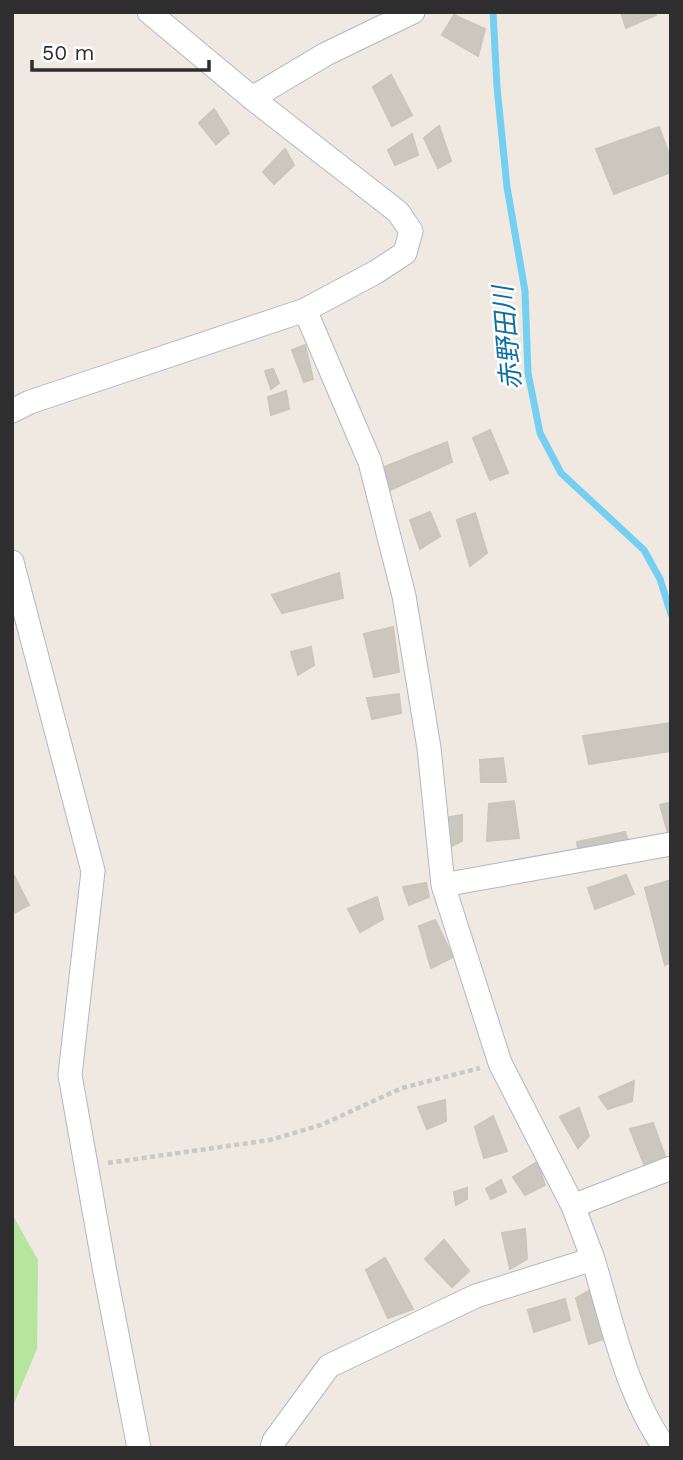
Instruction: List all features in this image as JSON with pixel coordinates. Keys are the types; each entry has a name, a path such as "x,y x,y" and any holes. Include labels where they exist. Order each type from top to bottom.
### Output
{"street":[{"path":"12,411 30,402 305,310 376,272 405,253 411,231 398,212 252,98 149,12"},
{"path":"252,98 326,54 413,12"},
{"path":"305,310 370,462 404,596 429,748 443,885 500,1063 573,1206 593,1259 628,1373 650,1427 665,1448"},
{"path":"12,562 93,871 70,1075 139,1448"},
{"path":"443,885 671,844"},
{"path":"573,1206 671,1168"},
{"path":"272,1448 274,1441 329,1366 476,1296 593,1259"}],"path":[{"path":"86,1166 270,1140 321,1125 402,1088 500,1063"}],"green space":[{"path":"12,1214 38,1260 37,1349 12,1408"}],"building":[{"path":"621,12 655,12 656,15 626,28"},
{"path":"454,15 485,29 478,56 442,35"},
{"path":"391,75 412,115 392,126 373,87"},
{"path":"214,109 229,133 216,144 199,123"},
{"path":"439,126 451,161 438,168 424,138"},
{"path":"659,127 671,160 671,172 614,194 596,149"},
{"path":"412,134 418,155 395,165 388,150"},
{"path":"285,149 294,165 274,184 263,172"},
{"path":"305,345 313,379 304,382 292,350"},
{"path":"273,369 279,383 271,389 265,371"},
{"path":"286,391 289,409 271,415 268,397"},
{"path":"490,430 508,473 490,480 473,438"},
{"path":"447,442 452,462 390,490 384,467"},
{"path":"430,512 440,536 420,549 410,520"},
{"path":"475,513 487,553 470,566 457,520"},
{"path":"339,573 343,598 282,613 272,595"},
{"path":"393,627 399,672 374,677 364,634"},
{"path":"311,647 314,665 298,675 291,652"},
{"path":"399,694 401,713 372,719 367,698"},
{"path":"671,723 671,751 589,764 583,736"},
{"path":"503,758 506,782 481,782 480,760"},
{"path":"514,801 519,838 487,841 489,804"},
{"path":"671,802 671,832 668,833 660,805"},
{"path":"462,815 462,841 446,849 444,818"},
{"path":"625,832 629,843 579,855 577,842"},
{"path":"12,872 29,905 12,914"},
{"path":"626,875 634,894 595,909 588,888"},
{"path":"671,880 671,962 665,965 645,888"},
{"path":"426,883 429,897 409,905 403,887"},
{"path":"377,897 383,919 360,932 348,909"},
{"path":"435,920 453,957 431,968 419,926"},
{"path":"634,1081 632,1101 608,1109 599,1097"},
{"path":"445,1100 446,1121 427,1129 418,1107"},
{"path":"579,1108 589,1136 578,1148 560,1117"},
{"path":"493,1116 507,1151 484,1158 475,1127"},
{"path":"653,1123 666,1159 646,1169 630,1129"},
{"path":"537,1162 545,1185 525,1195 513,1177"},
{"path":"501,1180 506,1192 491,1199 486,1189"},
{"path":"467,1188 467,1199 456,1205 454,1192"},
{"path":"525,1229 527,1259 510,1269 502,1233"},
{"path":"444,1240 469,1271 452,1287 425,1259"},
{"path":"385,1258 413,1309 388,1318 366,1270"},
{"path":"594,1288 606,1338 589,1344 576,1298"},
{"path":"565,1299 570,1320 534,1332 528,1310"}],"waterway":[{"name":"赤野田川","path":"493,12 507,187 525,291 528,373 540,433 561,473 644,550 660,579 671,614"}]}
